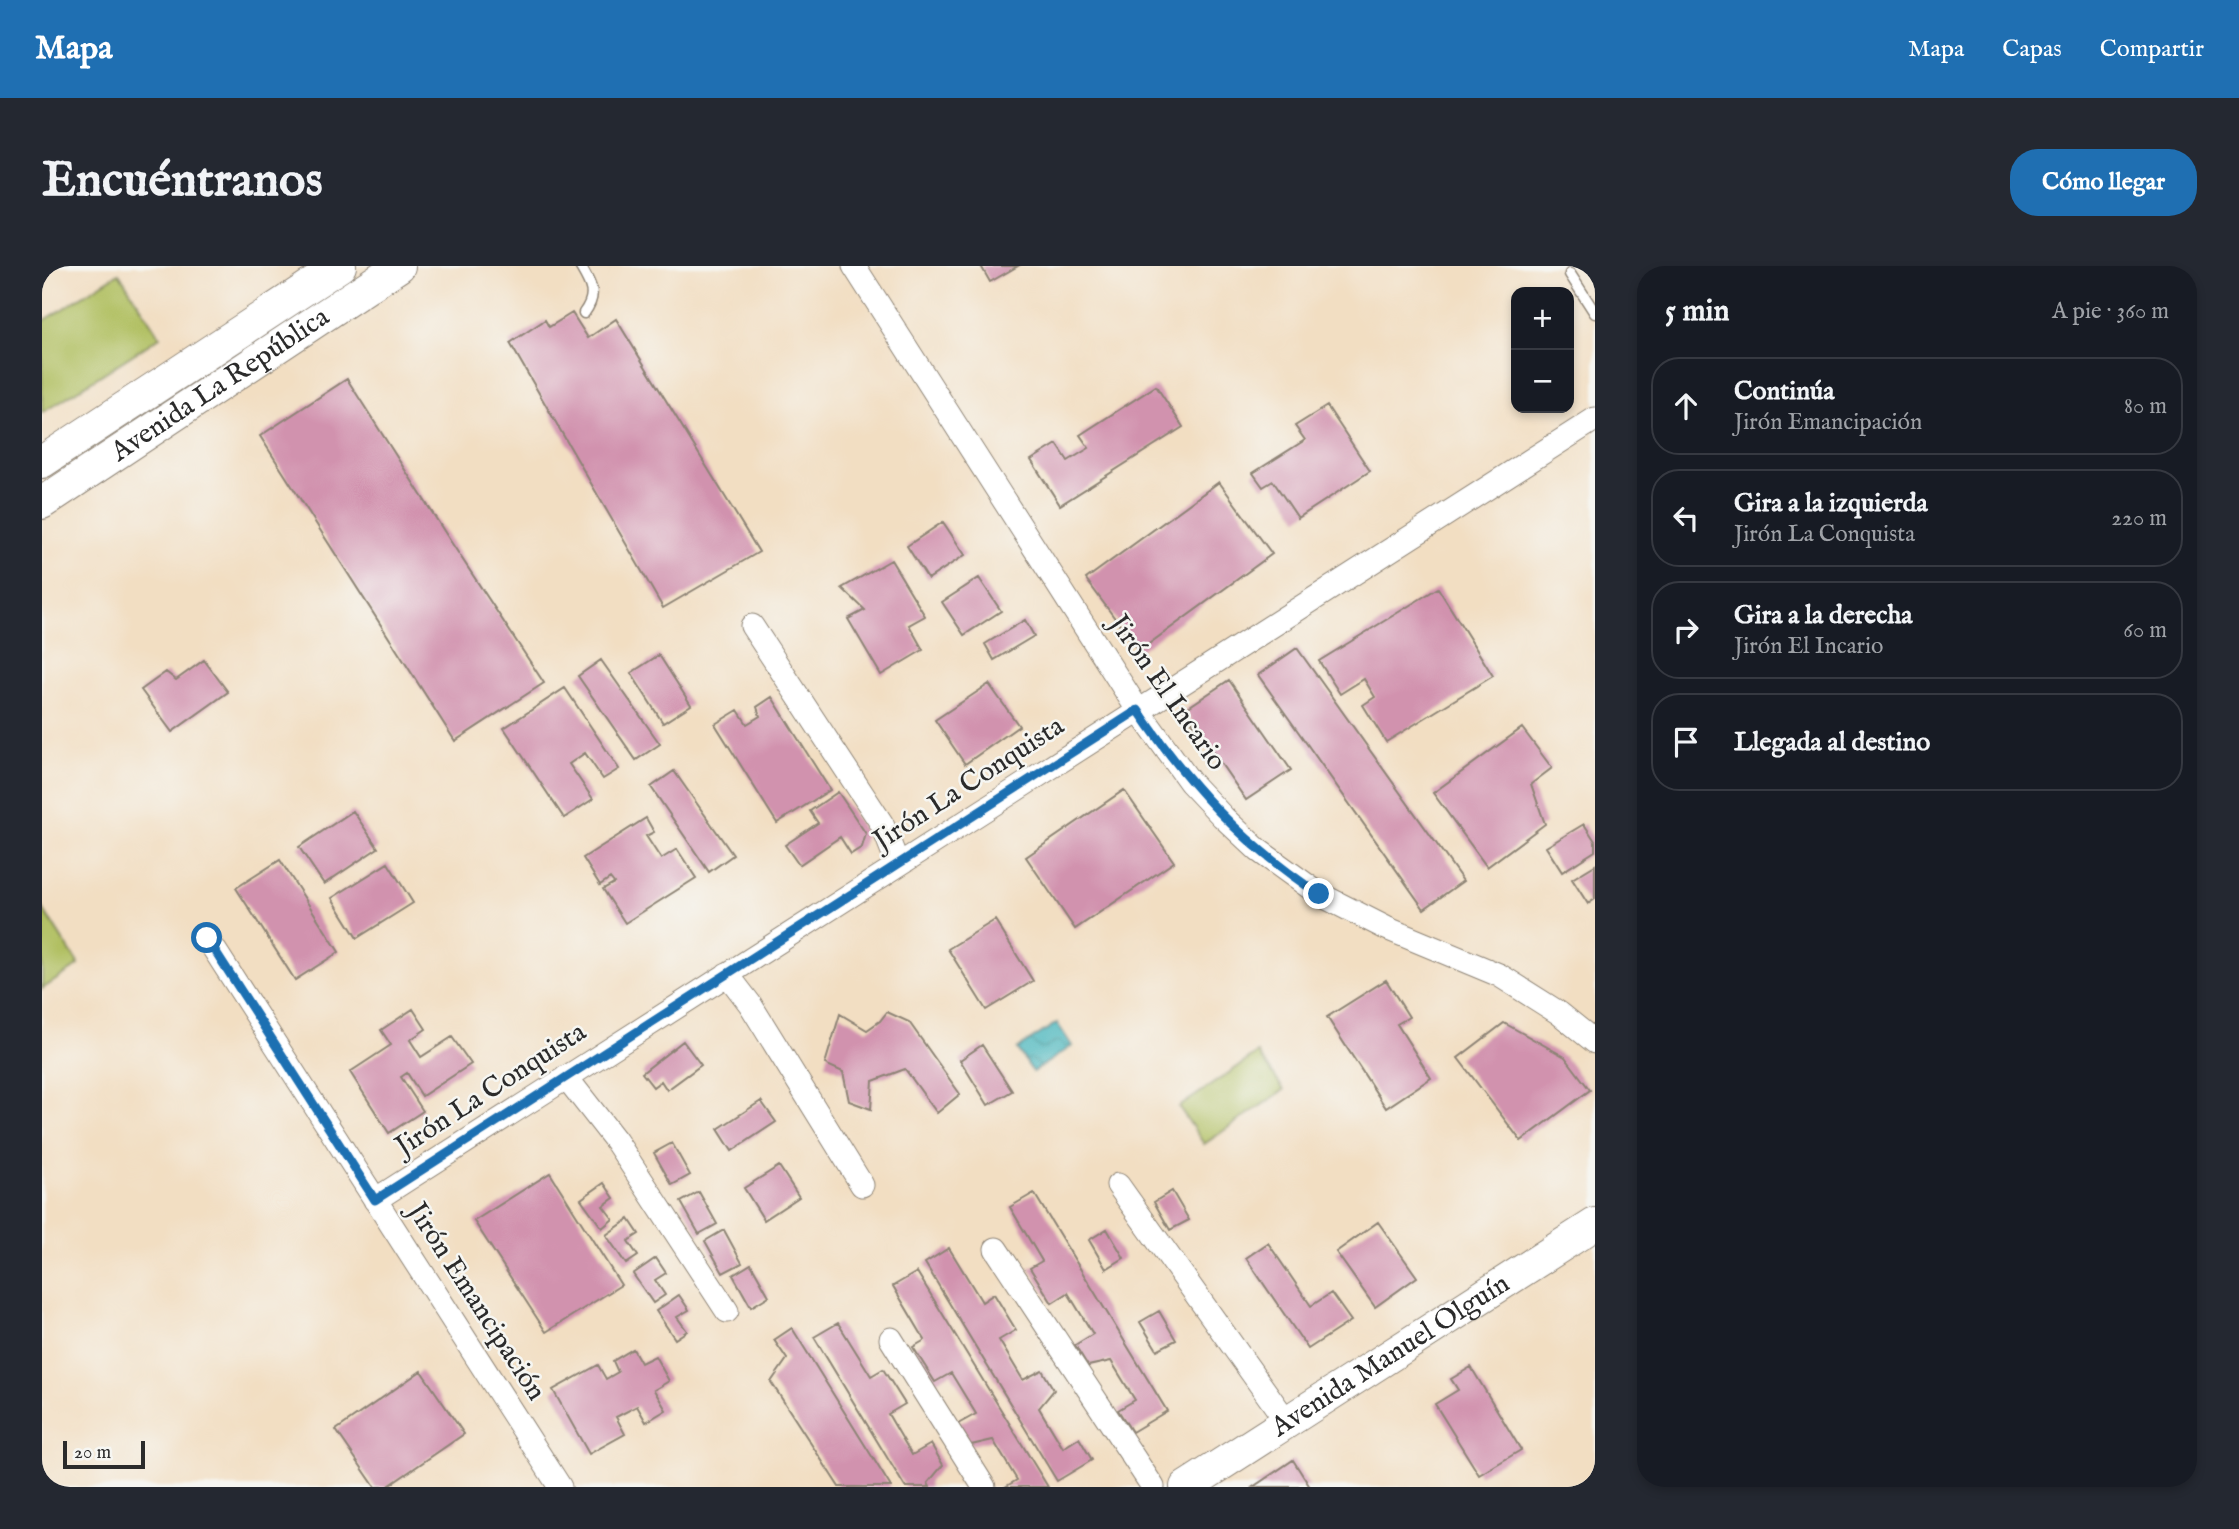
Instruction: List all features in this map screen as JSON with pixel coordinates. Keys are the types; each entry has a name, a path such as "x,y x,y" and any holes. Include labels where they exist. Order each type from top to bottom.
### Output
{"street":[{"name":"Avenida La República","path":"42,462 340,266"},
{"name":"Avenida La República","path":"42,503 399,266"},
{"name":"Jirón El Incario","path":"854,266 1138,710 1190,782 1223,817 1258,850 1288,873 1352,912 1499,975 1559,1013 1595,1042"},
{"name":"Jirón La Conquista","path":"375,1200 1595,419"},
{"path":"752,626 882,824 898,865"},
{"name":"Jirón Emancipación","path":"207,938 559,1487"},
{"path":"727,974 750,1004 862,1185"},
{"path":"566,1077 616,1141 727,1311"},
{"path":"1118,1185 1287,1422"},
{"name":"Avenida Manuel Olguín","path":"1186,1487 1595,1224"},
{"path":"996,1249 1153,1487"},
{"path":"891,1339 984,1487"}],"lane":[{"path":"580,266 593,296 584,313"},
{"path":"1570,274 1595,313"}],"green space":[{"path":"119,273 160,337 42,413 42,322"},
{"path":"42,907 79,965 42,989"},
{"path":"1258,1053 1284,1090 1204,1144 1179,1107"}],"water":[{"path":"1057,1023 1072,1046 1033,1072 1017,1049"}],"building":[{"path":"981,266 1018,266 990,282"},
{"path":"572,313 588,338 616,319 759,552 663,608 510,343 545,320 549,327"},
{"path":"347,379 544,683 455,741 260,436"},
{"path":"1156,386 1183,427 1060,505 1031,460 1057,444 1068,461 1089,448 1080,435"},
{"path":"1327,406 1370,471 1298,518 1273,481 1263,487 1253,473 1305,440 1295,426"},
{"path":"1219,482 1272,554 1139,651 1086,579"},
{"path":"943,522 965,555 928,579 907,546"},
{"path":"891,560 925,616 909,625 923,650 881,675 848,619 865,610 842,588"},
{"path":"979,578 1001,611 964,635 942,602"},
{"path":"1438,588 1493,676 1386,742 1363,705 1375,697 1364,679 1340,694 1319,661"},
{"path":"1025,620 1034,636 994,660 985,644"},
{"path":"1297,648 1463,881 1424,909 1258,675"},
{"path":"659,655 691,705 663,723 631,673"},
{"path":"204,660 228,692 172,732 141,690 166,672 176,680"},
{"path":"601,660 660,744 636,760 578,676"},
{"path":"1229,680 1291,770 1246,800 1184,710"},
{"path":"989,684 1019,726 965,764 935,720"},
{"path":"565,688 619,769 603,779 585,753 569,764 593,799 564,818 504,728"},
{"path":"772,697 830,790 777,823 715,724 738,710 747,724 760,716 757,707"},
{"path":"1522,728 1552,768 1531,784 1545,824 1487,867 1433,793"},
{"path":"674,771 733,855 709,872 651,787"},
{"path":"1124,790 1174,862 1075,929 1026,857"},
{"path":"838,792 866,834 862,847 851,854 840,837 799,865 785,845 818,823 810,811"},
{"path":"353,811 378,848 324,884 299,847"},
{"path":"646,818 654,832 646,836 661,859 677,849 696,878 625,923 603,889 614,883 610,878 600,885 583,858"},
{"path":"1584,824 1595,841 1595,851 1562,872 1546,847"},
{"path":"280,860 339,952 295,980 236,888"},
{"path":"388,863 413,903 357,938 332,898"},
{"path":"1595,865 1595,899 1588,904 1572,879"},
{"path":"995,920 1033,981 986,1010 948,949"},
{"path":"1386,980 1409,1017 1397,1024 1431,1078 1386,1108 1327,1017"},
{"path":"413,1009 426,1029 410,1040 421,1057 452,1037 471,1064 422,1096 407,1073 401,1077 423,1111 389,1133 350,1072 391,1045 381,1030"},
{"path":"887,1012 909,1022 960,1094 937,1113 905,1069 873,1081 871,1109 849,1101 843,1072 825,1064 840,1014 867,1030"},
{"path":"1504,1023 1565,1057 1590,1090 1521,1141 1458,1058"},
{"path":"683,1041 701,1065 667,1090 661,1081 653,1087 642,1073"},
{"path":"982,1045 1012,1091 988,1105 960,1060"},
{"path":"761,1101 776,1122 732,1151 718,1129"},
{"path":"672,1143 690,1175 672,1185 654,1153"},
{"path":"779,1166 799,1197 764,1220 744,1188"},
{"path":"550,1173 621,1285 546,1332 474,1221"},
{"path":"604,1183 614,1198 603,1206 613,1219 602,1228 581,1199"},
{"path":"1172,1191 1189,1220 1170,1230 1154,1202"},
{"path":"699,1192 717,1224 699,1234 681,1202"},
{"path":"1034,1193 1167,1411 1132,1432 1118,1410 1135,1400 1111,1361 1088,1366 1075,1345 1093,1334 1068,1293 1052,1303 1030,1268 1042,1261 1010,1207"},
{"path":"629,1219 639,1234 628,1241 638,1256 626,1264 606,1235"},
{"path":"1378,1222 1417,1277 1375,1307 1336,1252"},
{"path":"1107,1229 1124,1258 1106,1269 1089,1240"},
{"path":"724,1230 742,1263 723,1273 705,1241"},
{"path":"1268,1243 1311,1306 1331,1293 1351,1321 1308,1349 1246,1258"},
{"path":"949,1248 982,1302 994,1294 1016,1330 999,1340 1023,1380 1042,1370 1054,1390 1039,1408 1063,1448 1079,1438 1092,1460 1057,1481 925,1263"},
{"path":"656,1258 666,1273 655,1280 665,1295 653,1303 633,1274"},
{"path":"751,1264 769,1296 751,1307 733,1275"},
{"path":"917,1272 1048,1487 1005,1487 1017,1480 993,1440 971,1445 958,1424 976,1414 951,1373 935,1382 913,1347 925,1340 893,1286"},
{"path":"679,1295 689,1310 677,1317 687,1331 675,1339 656,1311"},
{"path":"1159,1311 1176,1340 1157,1350 1140,1322"},
{"path":"838,1323 871,1376 883,1369 905,1404 888,1414 912,1455 931,1444 943,1465 928,1483 930,1487 905,1487 814,1337"},
{"path":"792,1328 891,1487 839,1487 771,1382 787,1359 774,1340"},
{"path":"633,1349 641,1363 655,1356 669,1381 654,1390 666,1410 646,1422 637,1406 616,1417 625,1434 589,1454 553,1390 598,1365 606,1379 618,1372 613,1361"},
{"path":"1471,1367 1521,1450 1479,1475 1435,1404 1458,1390 1451,1379"},
{"path":"421,1371 464,1434 387,1487 375,1487 336,1430"},
{"path":"1293,1460 1310,1487 1253,1487"}],"route":[{"path":"207,938 375,1200 1138,710 1190,782 1223,817 1258,850 1319,894"}]}
